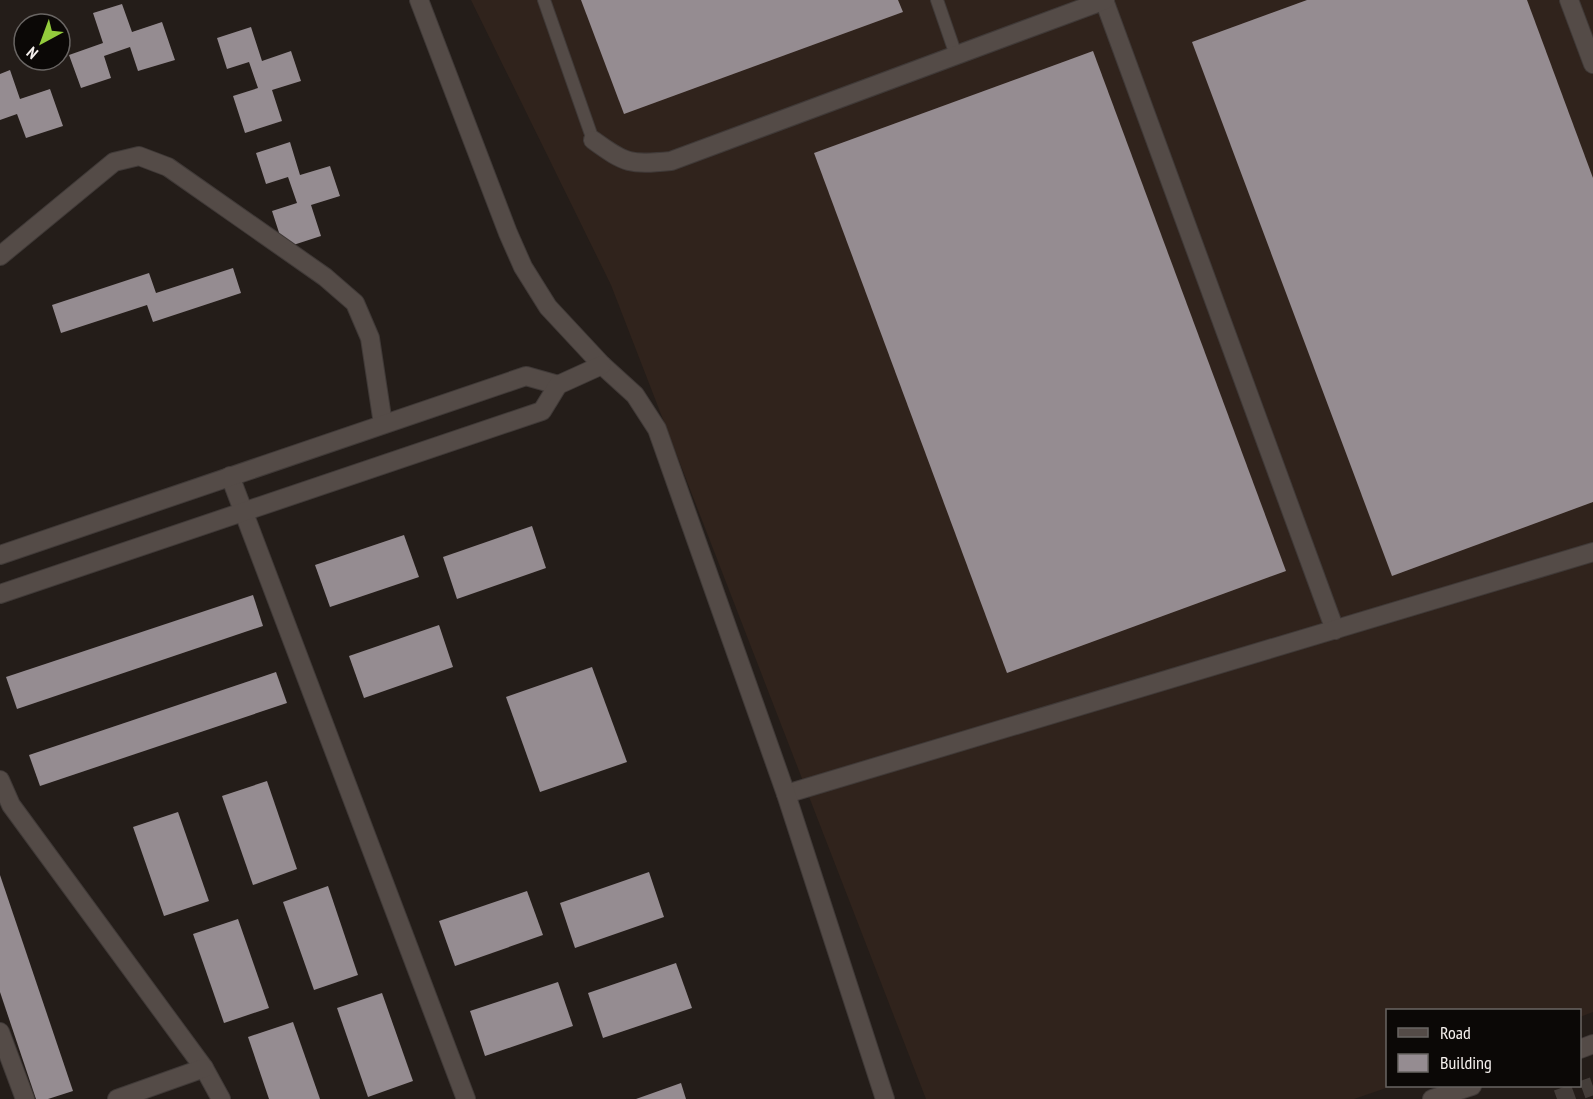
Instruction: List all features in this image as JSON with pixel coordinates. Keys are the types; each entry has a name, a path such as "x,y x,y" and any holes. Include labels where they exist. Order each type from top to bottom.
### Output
{"street":[{"path":"419,0 523,267 548,307 602,365 636,395 657,429 786,794 885,1099"},
{"path":"593,140 616,157 638,164 670,161 1104,0 1335,630"},
{"path":"1569,0 1593,64"},
{"path":"0,256 114,162 139,156 168,167 325,277 355,303 370,338 383,424"},
{"path":"0,594 542,411 558,385 602,365"},
{"path":"0,555 526,376 558,385"},
{"path":"230,476 466,1099"},
{"path":"786,794 1593,552"},
{"path":"0,780 5,807 204,1068 221,1099"},
{"path":"0,1032 25,1099"},
{"path":"117,1099 204,1068"},
{"path":"1432,1099 1469,1087"}],"lane":[{"path":"544,0 593,140"},
{"path":"937,0 956,55"}],"shaded area":[{"path":"471,0 1593,0 1593,1012 1581,1017 1581,1009 1386,1009 1386,1087 1389,1087 1354,1099 926,1099 611,285"}],"building":[{"path":"581,0 898,0 903,12 624,114"},
{"path":"1307,0 1527,0 1593,178 1593,502 1392,576 1192,42"},
{"path":"122,4 132,32 162,22 175,60 138,71 130,47 104,56 111,78 81,88 72,63 72,54 103,43 93,13"},
{"path":"251,27 262,61 291,51 301,81 272,90 282,121 245,133 233,96 258,88 249,62 227,69 217,38"},
{"path":"1093,51 1286,571 1007,673 814,153"},
{"path":"10,70 20,99 50,89 63,126 26,138 17,114 0,120 0,74"},
{"path":"290,142 300,175 330,166 340,196 311,205 321,236 284,248 272,211 297,203 288,177 266,184 256,153"},
{"path":"233,268 241,293 153,322 147,305 61,333 52,305 149,273 156,293"},
{"path":"532,526 546,568 457,599 443,557"},
{"path":"404,535 419,577 330,607 315,565"},
{"path":"253,595 263,626 17,709 6,677"},
{"path":"439,625 453,667 364,698 349,656"},
{"path":"592,667 627,762 540,792 506,697"},
{"path":"276,672 287,703 40,786 29,755"},
{"path":"267,781 297,869 253,885 222,796"},
{"path":"178,812 209,901 164,916 133,827"},
{"path":"649,872 664,917 575,948 560,903"},
{"path":"0,875 73,1091 48,1099 36,1099 0,992"},
{"path":"328,886 358,975 314,990 283,902"},
{"path":"527,891 543,935 455,966 439,921"},
{"path":"238,919 269,1008 224,1023 193,934"},
{"path":"676,963 692,1008 603,1038 588,993"},
{"path":"558,982 573,1026 485,1056 470,1011"},
{"path":"382,993 413,1081 368,1097 337,1008"},
{"path":"293,1022 320,1099 269,1099 248,1037"},
{"path":"681,1083 686,1099 636,1099"}],"tunnel":[{"path":"1557,1099 1593,1086"}]}
